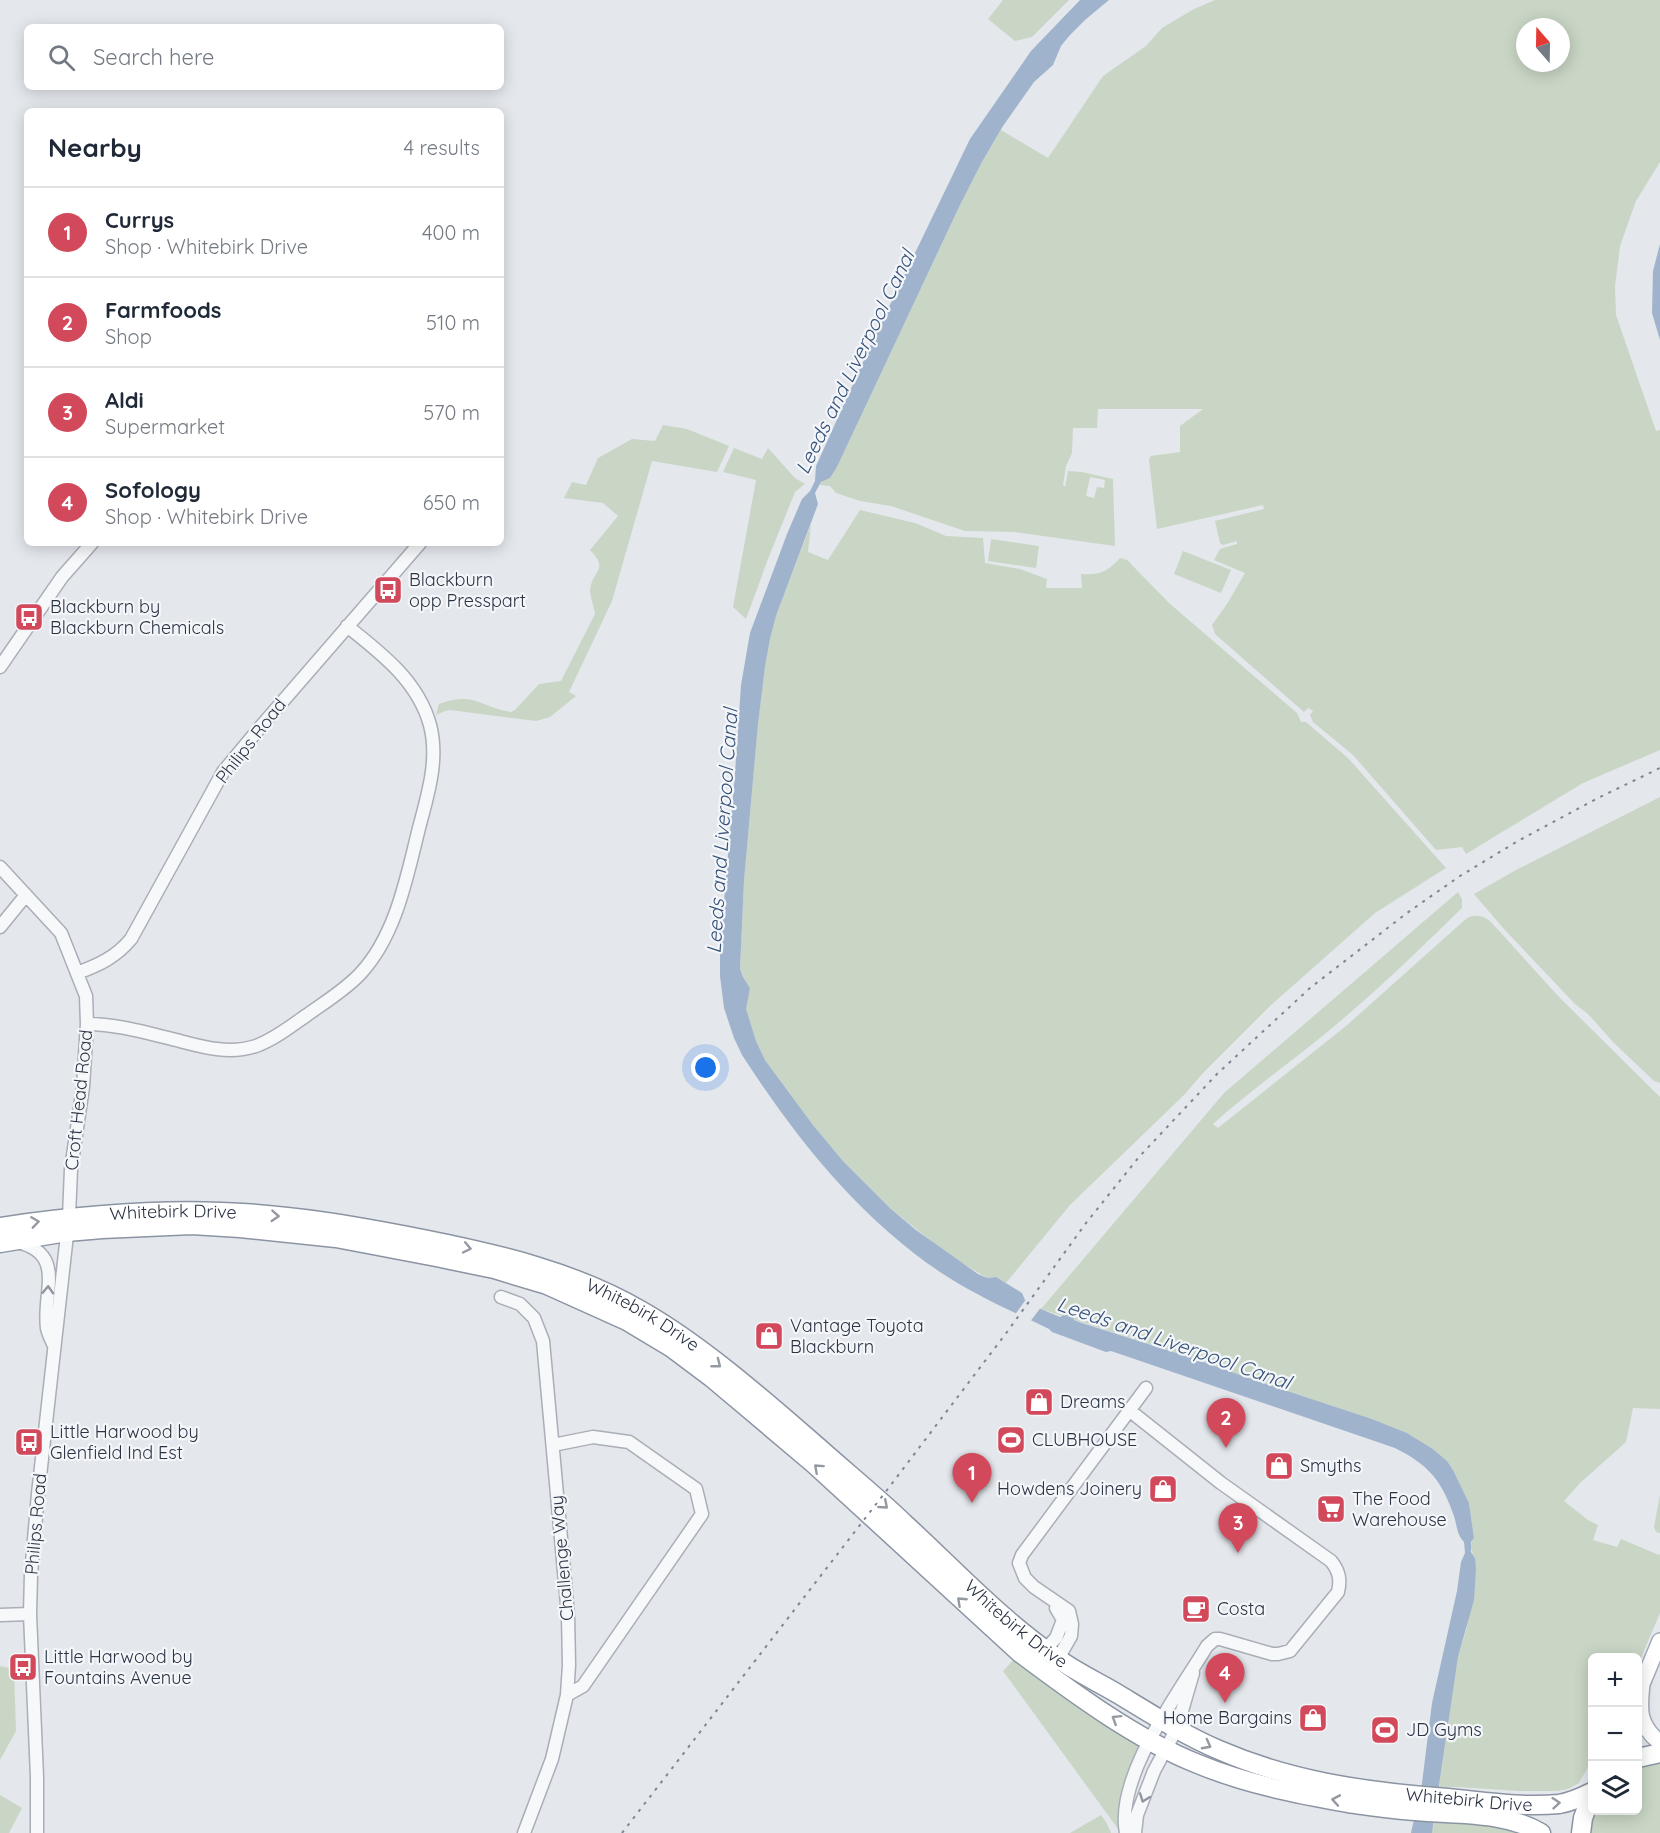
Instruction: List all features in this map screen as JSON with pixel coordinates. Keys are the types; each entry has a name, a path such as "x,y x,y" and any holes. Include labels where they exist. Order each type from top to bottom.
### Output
{"highway":[{"name":"Whitebirk Drive","path":"6,1242 68,1224 156,1211 224,1212 286,1216 355,1226 499,1255 557,1273 641,1311 687,1340 777,1411 900,1518 978,1592 1052,1654 1169,1725 1215,1749 1262,1767 1395,1802"},
{"name":"Whitebirk Drive","path":"0,1227 68,1224 192,1225 285,1231 436,1257 494,1269 547,1285 627,1321 672,1348 712,1378 814,1464 987,1625 1033,1663 1157,1745 1197,1764 1253,1784 1311,1796 1457,1806 1560,1804 1588,1795"},
{"path":"1642,1757 1660,1753"},
{"name":"Whitebirk Drive","path":"1457,1806 1526,1825 1541,1833"},
{"path":"1581,1833 1588,1806"}],"main road":[{"path":"1642,1684 1660,1641"},
{"path":"1640,1707 1641,1718 1646,1729 1660,1743"}],"street":[{"path":"0,667 62,577 89,546"},
{"name":"Philips Road","path":"77,974 114,956 130,939 223,772 417,546"},
{"path":"87,1024 106,1024 214,1050 243,1049 273,1038 332,998 360,974 370,962 387,932 401,899 431,781 433,739 423,706 410,682 382,654 347,626"},
{"name":"Croft Head Road","path":"0,867 61,933 86,996 87,1024 83,1087 71,1169 68,1224"},
{"path":"0,927 26,895"},
{"name":"Philips Road","path":"37,1833 30,1614 31,1574 68,1224"},
{"path":"6,1242 30,1245 45,1258 49,1270 47,1330 54,1347"},
{"name":"Challenge Way","path":"501,1297 520,1304 534,1318 543,1341 568,1615 567,1695 552,1759 524,1833"},
{"path":"1048,1675 1056,1638 1063,1620 1051,1599 1024,1578 1019,1563 1146,1388"},
{"path":"1129,1410 1221,1483 1331,1561 1337,1568 1340,1580 1338,1592 1290,1651 1272,1654 1230,1641 1215,1639 1207,1646 1175,1695 1169,1725 1157,1745 1154,1771 1137,1815 1134,1833"},
{"path":"553,1445 593,1437 629,1442 696,1489 702,1514 583,1686 567,1695"},
{"path":"0,1615 30,1614"},
{"path":"1033,1663 1052,1654"},
{"path":"1126,1833 1126,1802 1135,1774 1169,1725 1192,1680 1194,1666"}],"green space":[{"path":"1003,0 1069,0 1032,37 1015,41 988,19"},
{"path":"1215,0 1660,0 1660,162 1636,201 1620,246 1615,286 1616,315 1656,431 1660,430 1660,750 1583,783 1466,854 1462,847 1436,850 1353,755 1313,722 1310,715 1313,711 1308,708 1304,712 1215,634 1212,625 1245,573 1214,560 1220,549 1237,544 1237,541 1223,545 1220,543 1215,521 1264,509 1263,505 1157,529 1149,459 1151,456 1180,452 1180,426 1203,409 1098,409 1097,428 1073,428 1072,453 1066,466 1063,485 1065,487 1068,471 1113,479 1115,546 1015,532 965,531 891,506 860,501 836,493 830,486 820,485 821,482 830,478 837,467 960,205 1001,130 1048,158 1103,76 1146,46 1162,28 1194,9","holes":["1090,477 1105,480 1104,488 1097,487 1094,498 1086,496"]},
{"path":"663,425 687,429 729,446 717,472 652,461 612,601 569,692 576,696 550,717 536,721 450,710 436,715 439,704 461,699 476,701 511,712 539,684 561,681 595,614 590,590 599,562 590,550 618,516 603,503 564,498 572,482 586,485 598,458 632,439 655,441"},
{"path":"734,448 762,459 768,448 795,478 805,484 795,492 746,619 733,607 756,480 723,472"},
{"path":"860,510 915,523 946,536 983,538 985,563 1020,569 1047,579 1046,588 1082,588 1081,574 1099,573 1111,567 1120,558 1127,560 1169,603 1297,713 1301,722 1306,722 1348,758 1446,868 1375,913 1270,1006 1185,1094 1070,1205 1006,1283 996,1277 987,1278 949,1255 891,1209 843,1161 765,1060 745,1009 750,988 740,969 744,881 758,723 770,639 776,616 811,524 808,552 828,560"},
{"path":"991,539 1039,546 1036,568 988,561"},
{"path":"1183,551 1231,570 1221,593 1174,574"},
{"path":"1660,797 1660,1083 1654,1081 1614,1043 1588,1014 1575,1004 1474,894 1516,870"},
{"path":"1458,892 1462,899 1462,908 1401,967 1338,1023 1213,1124 1218,1128 1346,1026 1467,918 1476,916 1491,922 1559,997 1660,1097 1660,1409 1633,1408 1626,1442 1580,1483 1564,1501 1598,1525 1593,1540 1617,1547 1621,1539 1660,1554 1660,1613 1642,1656 1642,1653 1588,1653 1588,1767 1579,1783 1568,1789 1519,1791 1439,1788 1458,1657 1467,1627 1475,1558 1471,1548 1474,1538 1469,1503 1447,1461 1433,1449 1407,1433 1372,1419 1041,1309 1224,1093"},
{"path":"1660,1495 1660,1533 1656,1532 1654,1527"},
{"path":"1020,1653 1150,1741 1121,1833 1003,1671"},
{"path":"0,1666 14,1669 16,1731 0,1760"},
{"path":"1660,1753 1660,1833 1581,1833 1590,1815 1642,1815 1642,1757"},
{"path":"0,1795 22,1808 9,1833 0,1833"},
{"path":"1101,1815 1111,1833 1070,1833"},
{"path":"1435,1819 1493,1821 1531,1833 1432,1833"}],"water":[{"path":"1080,0 1109,0 1070,35 1061,46 1053,65 1034,82 1003,126 960,205 837,467 830,478 821,482 815,493 818,504 776,616 765,667 744,881 740,969 750,988 746,1009 756,1041 765,1060 843,1161 891,1209 916,1230 978,1274 987,1278 996,1277 1022,1293 1025,1300 1060,1317 1066,1314 1072,1315 1074,1320 1082,1323 1372,1419 1407,1433 1433,1449 1447,1461 1469,1503 1474,1538 1471,1542 1471,1552 1475,1558 1476,1569 1474,1600 1458,1657 1432,1833 1411,1833 1422,1783 1432,1703 1457,1591 1461,1562 1465,1553 1464,1542 1454,1516 1433,1475 1417,1461 1395,1448 1052,1332 940,1272 910,1250 855,1201 806,1145 742,1055 724,1008 720,976 720,948 741,685 750,633 787,534 802,499 810,491 815,481 816,466 873,340 970,139 1031,51"},
{"path":"1660,244 1660,340 1652,313 1653,271"}],"pier":[{"path":"1027,1298 1042,1306 1029,1323 1014,1316"}],"railway":[{"path":"622,1833 887,1490 1086,1223 1139,1157 1217,1074 1310,988 1407,913 1460,876 1518,841 1660,768"}],"place":[{"name":"Blackburn opp Presspart","path":"388,590"},
{"name":"Blackburn by Blackburn Chemicals","path":"29,617"},
{"name":"Vantage Toyota Blackburn","path":"769,1336"},
{"name":"Dreams","path":"1039,1402"},
{"name":"CLUBHOUSE","path":"1011,1440"},
{"name":"Little Harwood by Glenfield Ind Est","path":"29,1442"},
{"name":"Farmfoods","path":"1226,1448"},
{"name":"Smyths","path":"1279,1466"},
{"name":"Howdens Joinery","path":"1163,1489"},
{"name":"Currys","path":"972,1503"},
{"name":"The Food Warehouse","path":"1331,1509"},
{"name":"Aldi","path":"1238,1553"},
{"name":"Costa","path":"1196,1609"},
{"name":"Little Harwood by Fountains Avenue","path":"23,1667"},
{"name":"Sofology","path":"1225,1703"},
{"name":"Home Bargains","path":"1313,1718"},
{"name":"JD Gyms","path":"1385,1730"}],"water label":[{"name":"Leeds and Liverpool Canal","path":"855,362"},
{"name":"Leeds and Liverpool Canal","path":"722,831"},
{"name":"Leeds and Liverpool Canal","path":"1174,1343"}]}
